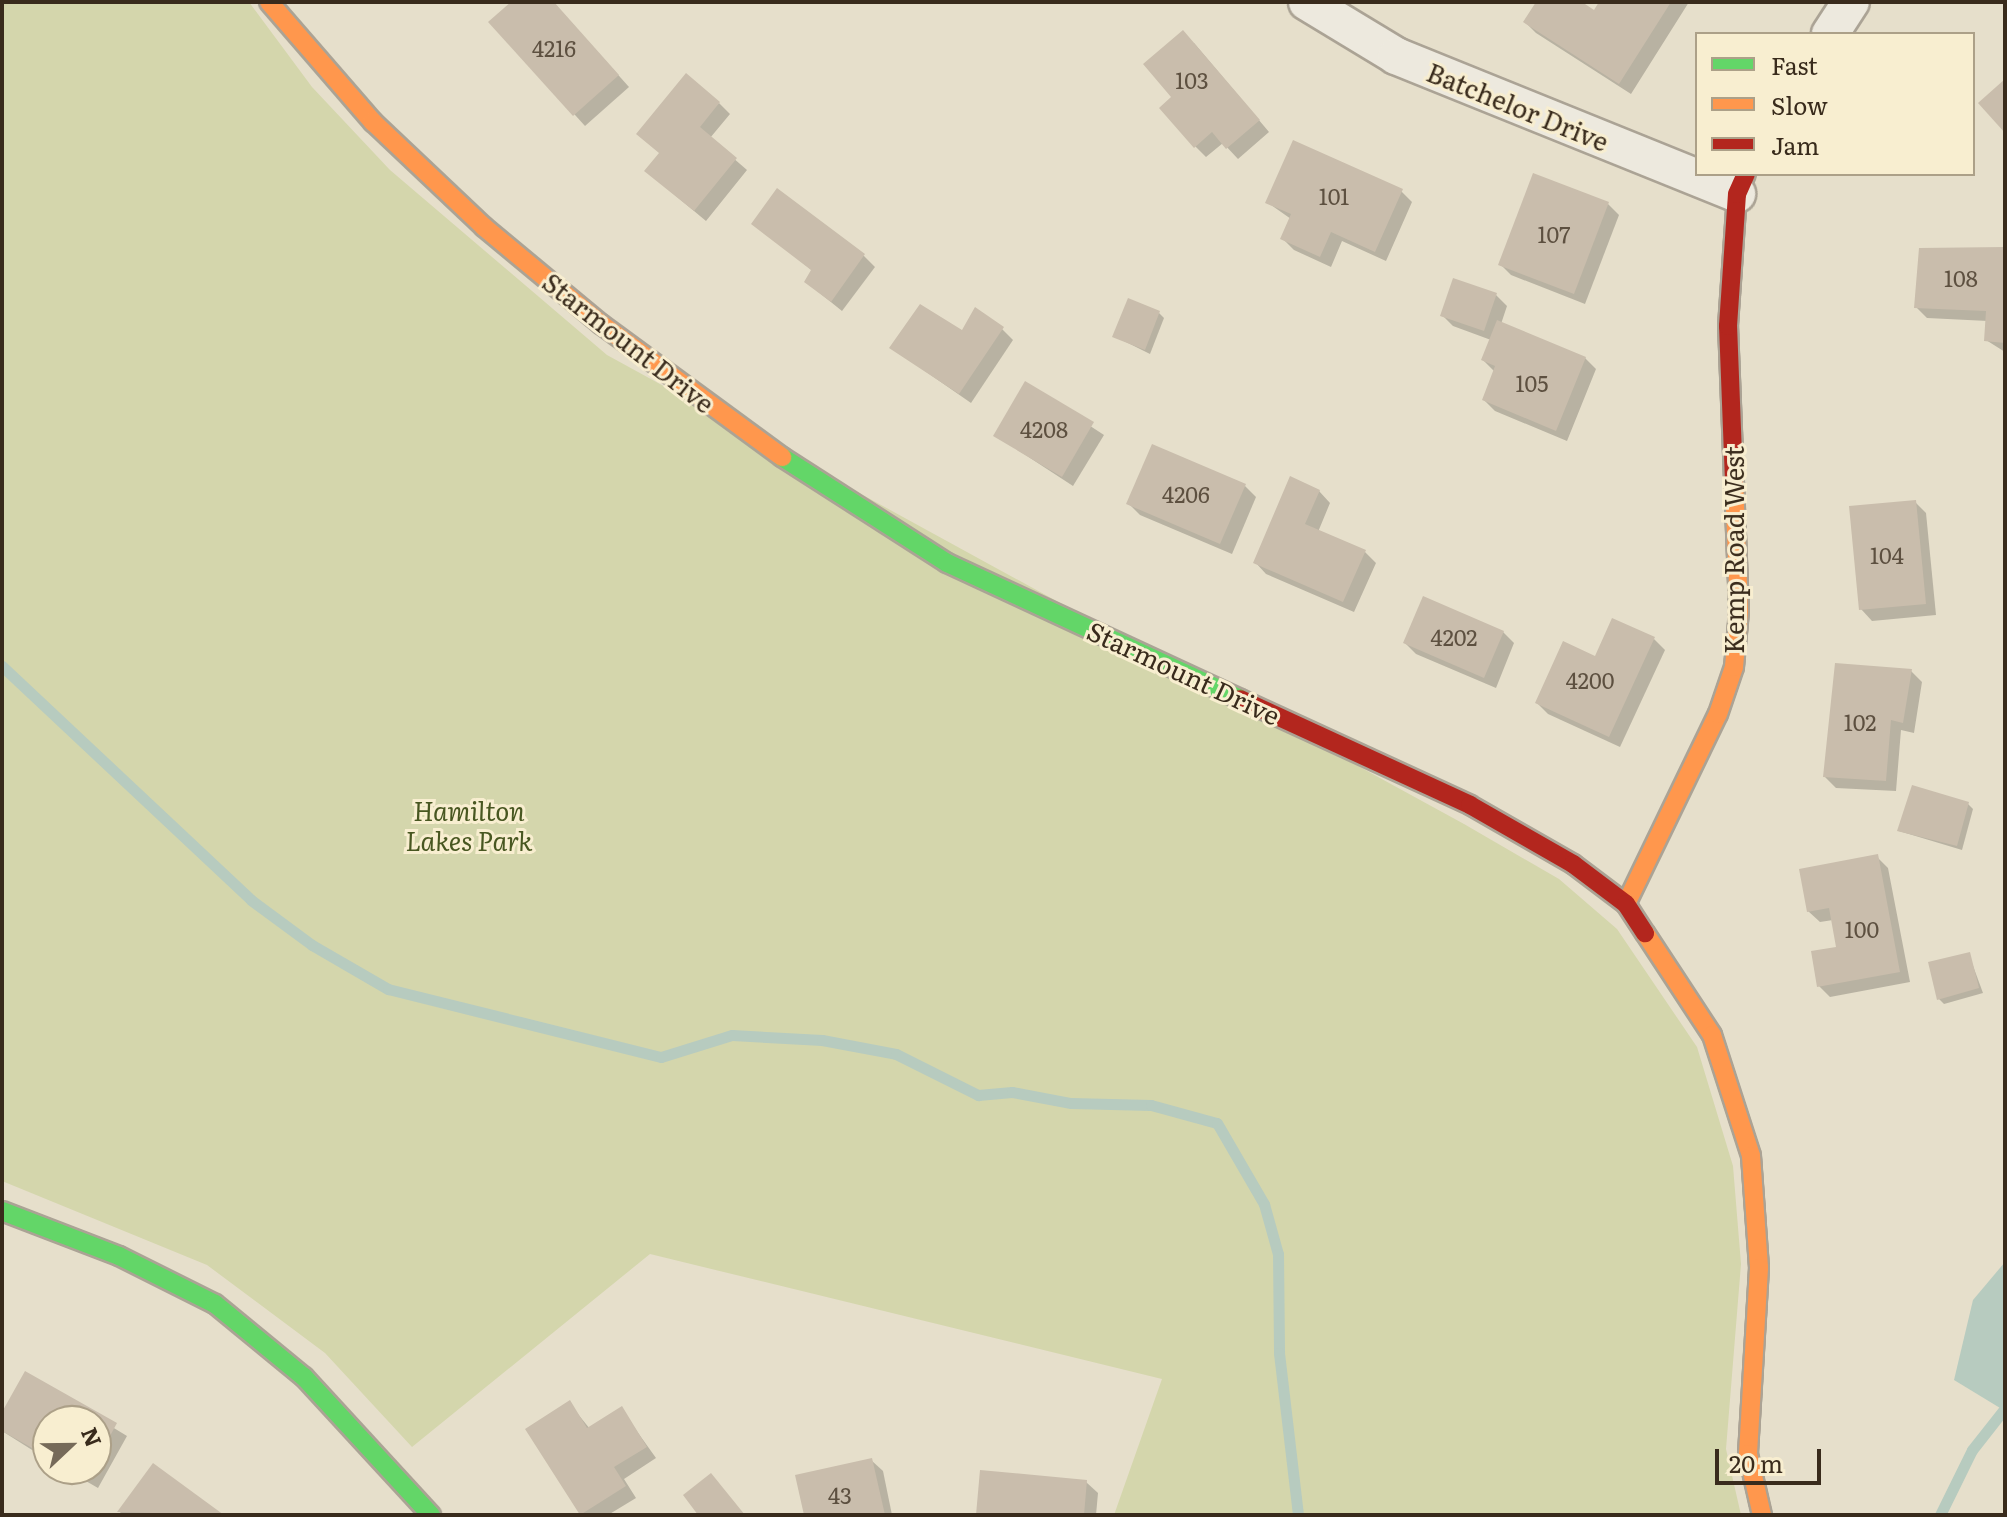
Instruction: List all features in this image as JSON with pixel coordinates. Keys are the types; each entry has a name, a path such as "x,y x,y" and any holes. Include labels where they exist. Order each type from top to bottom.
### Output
{"street":[{"name":"Starmount Drive","path":"269,2 373,122 484,227 601,324 776,453 947,563 1470,805 1573,864 1626,904 1712,1035 1751,1156 1759,1268 1748,1454 1762,1515"},
{"name":"Batchelor Drive","path":"1307,2 1396,56 1695,167"},
{"path":"1831,32 1851,2"},
{"name":"Batchelor Drive","path":"1719,176 1741,184"},
{"name":"Kemp Road West","path":"1626,904 1718,714 1734,667 1739,611 1728,326 1741,184"},
{"path":"2,1211 119,1256 215,1304 304,1377 431,1515"}],"green space":[{"name":"Hamilton Lakes Park","path":"2,2 249,2 312,87 390,170 607,355 1464,824 1559,879 1617,929 1697,1047 1733,1166 1741,1264 1726,1449 1741,1515 1114,1515 1162,1379 650,1254 412,1447 325,1353 207,1265 2,1181"}],"shaded area":[{"path":"2005,1262 2005,1411 1954,1380 1973,1300"}],"building":[{"path":"511,2 554,2 619,75 573,116 488,22"},
{"path":"1536,2 1582,2 1594,10 1599,2 1671,2 1619,84 1523,22"},
{"path":"1183,30 1260,120 1226,149 1212,132 1194,148 1159,108 1171,97 1143,64"},
{"path":"686,73 720,102 700,127 737,158 694,211 644,171 659,153 636,134"},
{"path":"2005,79 2005,133 1978,103"},
{"path":"1293,140 1403,189 1375,252 1331,232 1320,257 1280,239 1291,214 1265,203"},
{"path":"1533,173 1609,202 1574,294 1498,265"},
{"path":"777,188 865,254 831,302 804,282 811,270 751,224"},
{"path":"2005,247 2005,343 1984,341 1986,311 1914,308 1919,248"},
{"path":"1453,278 1497,293 1484,331 1440,316"},
{"path":"1128,298 1160,311 1145,350 1112,337"},
{"path":"920,304 962,330 975,307 1004,327 959,394 889,348"},
{"path":"1497,320 1586,357 1556,431 1482,400 1495,366 1481,360"},
{"path":"1025,381 1094,422 1062,477 993,436"},
{"path":"1152,444 1246,484 1220,544 1126,504"},
{"path":"1290,476 1320,490 1305,524 1366,550 1343,602 1253,563"},
{"path":"1916,500 1926,604 1859,610 1849,506"},
{"path":"1423,596 1504,631 1484,678 1403,643"},
{"path":"1612,618 1655,637 1609,737 1535,703 1563,641 1595,656"},
{"path":"1835,663 1912,669 1903,723 1891,720 1886,781 1823,777"},
{"path":"1912,785 1969,802 1957,846 1897,831"},
{"path":"1878,854 1900,972 1817,987 1811,951 1836,947 1829,908 1807,912 1799,869"},
{"path":"1970,952 1979,988 1937,1000 1928,962"},
{"path":"25,1371 85,1405 32,1405 32,1448 2,1431 2,1412"},
{"path":"570,1400 587,1428 622,1406 647,1447 614,1467 626,1486 580,1515 525,1429"},
{"path":"872,1458 885,1515 804,1515 795,1475"},
{"path":"153,1463 224,1515 117,1512"},
{"path":"980,1470 1087,1480 1084,1515 976,1515"},
{"path":"711,1473 745,1515 698,1515 683,1495"}],"waterway":[{"path":"2,666 251,900 312,945 388,989 661,1057 732,1035 822,1040 896,1054 978,1095 1012,1092 1071,1103 1151,1105 1217,1123 1264,1204 1278,1254 1279,1353 1298,1515"},
{"path":"1940,1515 1972,1450 2005,1408"}],"traffic: fast":[{"path":"782,457 947,563 1240,699"},
{"path":"2,1211 119,1256 215,1304 304,1377 431,1515"}],"traffic: slow":[{"path":"269,2 373,122 484,227 601,324 782,457"},
{"path":"1626,904 1718,714 1734,667 1739,611 1734,481"},
{"path":"1645,933 1712,1035 1751,1156 1759,1268 1748,1454 1762,1515"}],"traffic: jam":[{"path":"1734,481 1728,326 1737,194 1745,176"},
{"path":"1240,699 1470,805 1573,864 1626,904 1645,933"}]}
